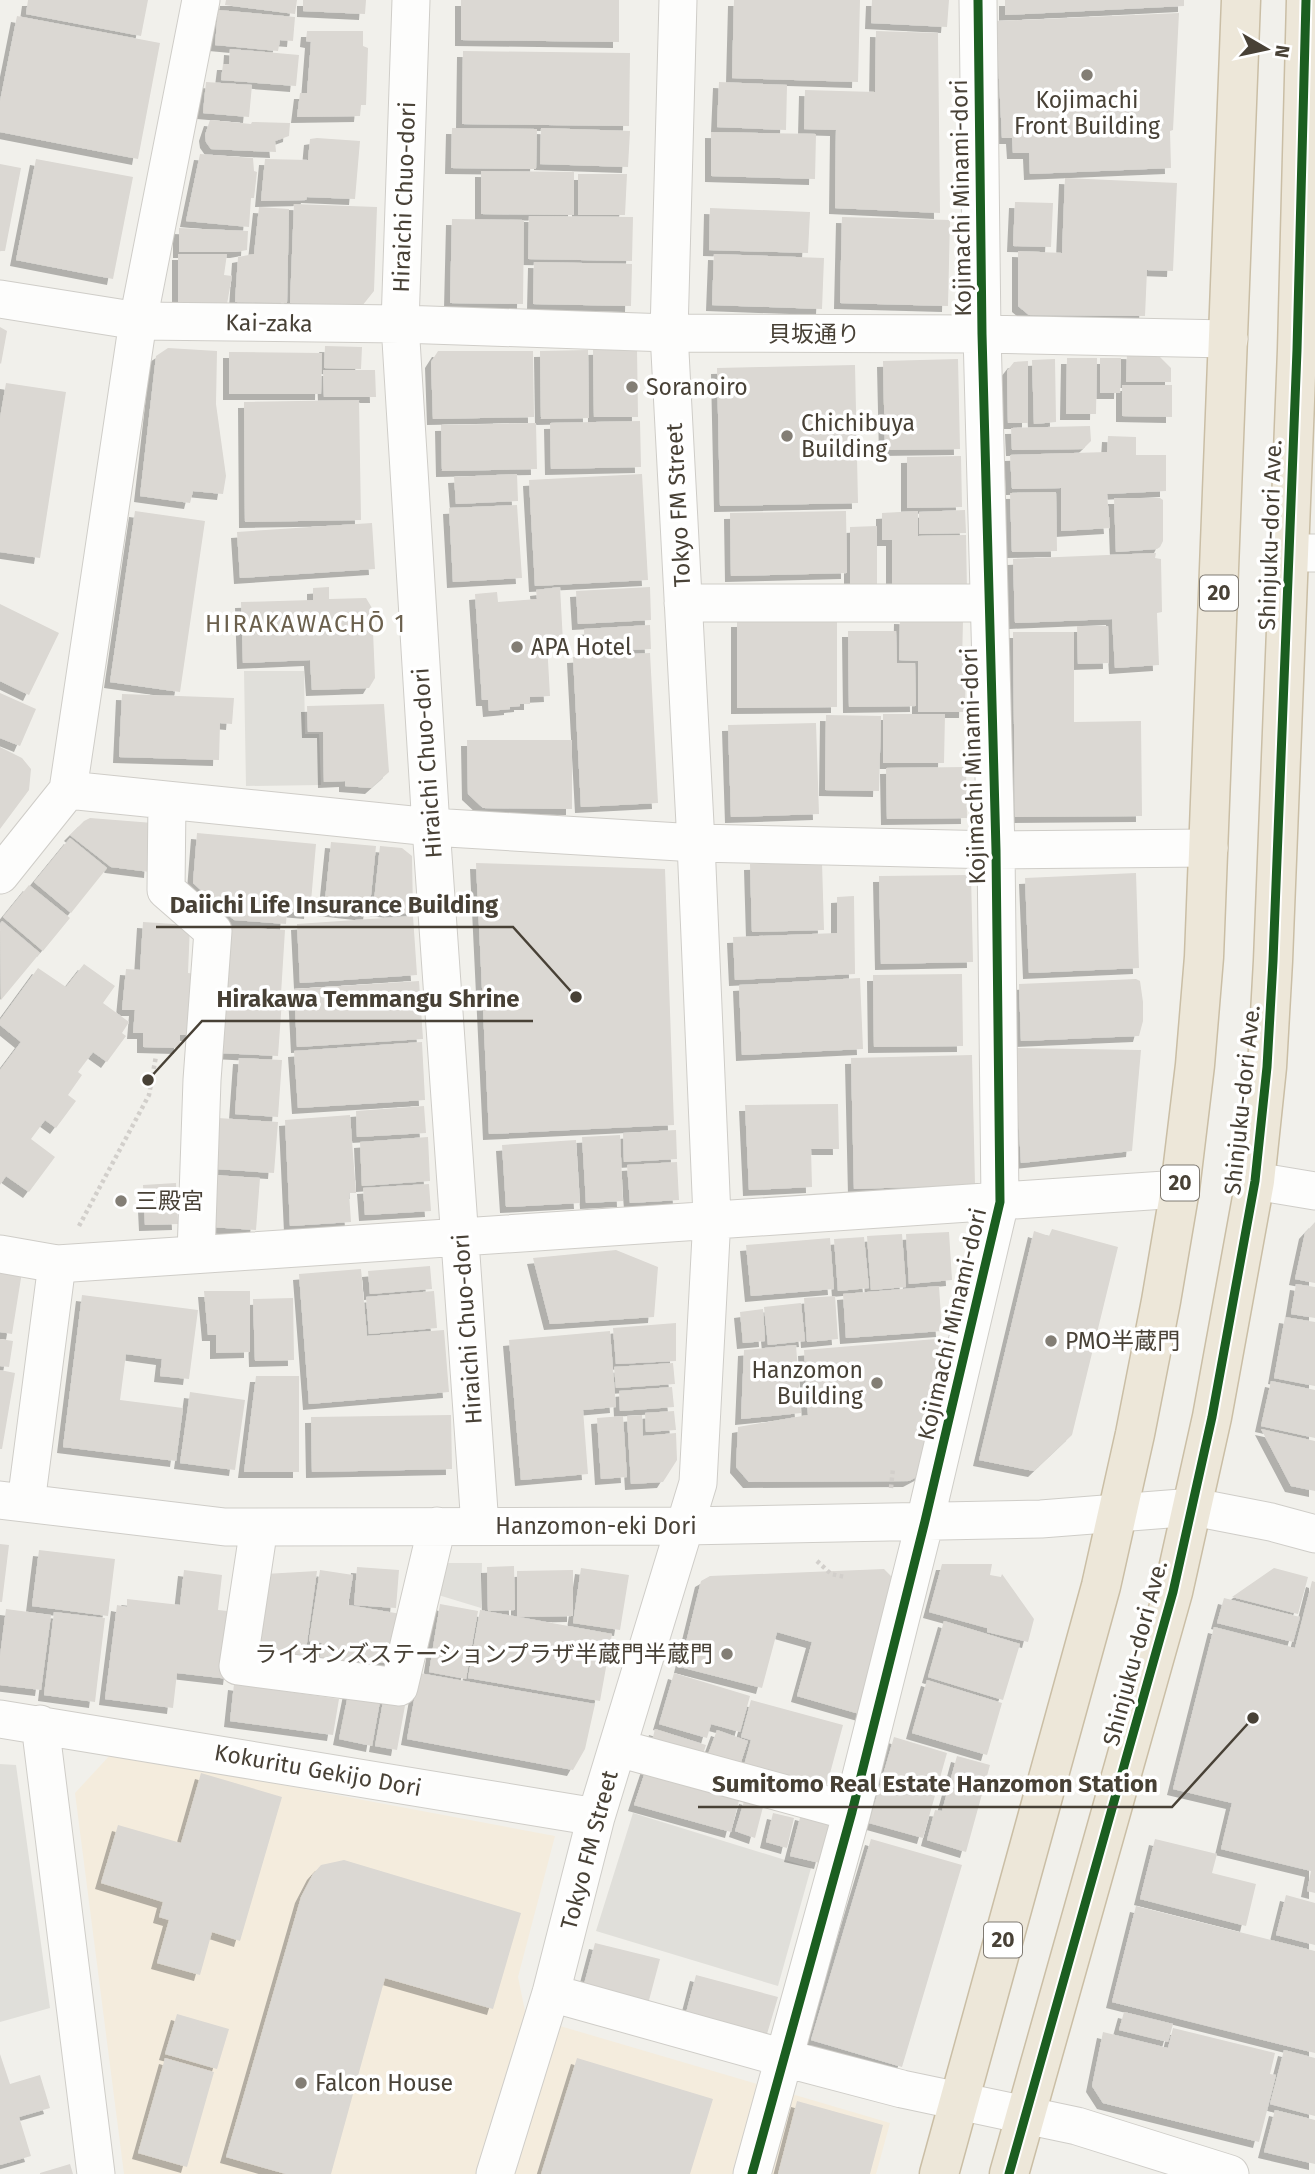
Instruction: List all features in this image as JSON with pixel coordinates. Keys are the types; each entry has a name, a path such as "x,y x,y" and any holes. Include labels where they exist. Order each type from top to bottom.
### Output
{"highway":[{"name":"20","path":"939,2174 1101,1586 1161,1301 1180,1189 1195,1065 1204,957 1241,0"},
{"name":"Shinjuku-dori Ave.","path":"1009,2174 1173,1592 1194,1507 1255,1181 1267,1067 1301,553 1297,350 1306,0"}],"street":[{"path":"0,875 68,790 138,321 201,0"},
{"name":"Hiraichi Chuo-dori","path":"411,0 400,324 431,828 480,1526"},
{"name":"Tokyo FM Street","path":"495,2174 551,1993 596,1817 698,1483 712,1217 696,843 669,333 678,0"},
{"name":"Kojimachi Minami-dori","path":"752,2174 852,1812 925,1521 1000,1202 996,850 982,334 978,0"},
{"name":"Kai-zaka","path":"0,299 138,321 400,324"},
{"name":"貝坂通り","path":"400,324 669,333 982,334 1229,339"},
{"path":"683,603 988,603"},
{"path":"68,790 431,828 696,843 996,850 1209,848"},
{"path":"167,801 166,890 213,931 202,1080 196,1254"},
{"path":"1255,1181 1315,1191"},
{"path":"0,1254 57,1264 712,1217 1000,1202 1180,1189"},
{"path":"13,1501 57,1264"},
{"name":"Hanzomon-eki Dori","path":"13,1501 192,1524 259,1527 685,1526 1041,1519 1194,1507 1271,1522 1315,1534"},
{"path":"259,1527 238,1666 399,1686 438,1526"},
{"name":"Kokuritu Gekijo Dori","path":"0,1718 596,1817"},
{"path":"40,1724 96,2174"},
{"path":"618,1748 852,1812"},
{"path":"551,1993 785,2059 1077,2126 1230,2174"}],"path":[{"path":"85,1215 149,1095 156,1055"},
{"path":"891,1491 893,1468"},
{"path":"826,1570 845,1577"}],"shaded area":[{"path":"244,671 304,671 305,734 319,734 321,785 246,786"},
{"path":"441,1563 482,1563 481,1608 435,1594"},
{"path":"112,1753 555,1836 518,1977 526,2016 890,2123 876,2174 124,2174 75,1793"},
{"path":"0,1764 16,1765 50,2008 0,2022"},
{"path":"633,1813 811,1868 778,1986 596,1931"}],"building":[{"path":"28,0 148,0 141,36 26,14"},
{"path":"226,0 297,0 295,14 225,5"},
{"path":"303,0 366,0 365,14 303,11"},
{"path":"461,0 619,0 619,42 461,40"},
{"path":"734,0 860,0 858,82 732,78"},
{"path":"872,0 949,0 947,27 871,23"},
{"path":"1005,0 1184,0 1184,6 1005,15"},
{"path":"218,10 295,17 293,41 280,40 278,51 215,45"},
{"name":"Kojimachi Front Building","path":"1179,13 1173,130 1170,131 1171,168 1030,174 1029,153 1013,153 1012,138 1002,138 996,21"},
{"path":"17,16 160,43 138,159 0,132 0,101"},
{"path":"307,31 363,31 363,46 368,48 366,105 361,105 360,116 297,117 300,93 307,93 311,42 306,41"},
{"path":"876,31 938,33 940,213 835,208 836,130 804,129 805,90 875,92"},
{"path":"230,49 299,55 296,86 221,80 223,64 229,64"},
{"path":"463,51 630,53 629,126 462,124"},
{"path":"206,82 252,85 249,117 203,113"},
{"path":"719,82 787,85 786,130 717,127"},
{"path":"210,120 251,124 290,123 289,136 275,141 276,152 211,149 205,135"},
{"path":"452,128 537,129 536,169 451,168"},
{"path":"541,128 630,131 628,167 540,164"},
{"path":"711,132 816,134 815,179 711,176"},
{"path":"310,139 360,141 355,199 307,197 306,200 261,201 265,159 308,160"},
{"path":"200,154 253,158 254,171 257,172 254,198 251,198 249,227 186,221"},
{"path":"36,159 133,177 113,279 16,260"},
{"path":"0,164 21,168 5,251 0,251"},
{"path":"481,171 574,172 574,215 481,214"},
{"path":"578,174 627,174 625,215 578,215"},
{"path":"1065,178 1177,183 1173,271 1147,270 1145,316 1029,315 1018,306 1018,251 1062,253"},
{"path":"1015,202 1053,203 1051,247 1013,246"},
{"path":"294,204 377,207 374,291 362,306 290,303"},
{"path":"259,207 289,209 287,303 235,302 238,257 254,254"},
{"path":"710,208 810,212 808,253 709,250"},
{"path":"529,216 633,217 632,261 528,259"},
{"path":"842,217 950,220 948,306 840,303"},
{"path":"452,219 524,220 523,304 450,303"},
{"path":"179,228 248,231 247,250 179,252"},
{"path":"178,254 227,254 224,275 232,276 227,304 178,302"},
{"path":"714,254 824,258 822,309 712,305"},
{"path":"534,262 632,264 631,306 533,304"},
{"path":"0,327 7,331 1,364 0,363"},
{"path":"325,346 362,347 361,369 324,368"},
{"path":"168,348 217,351 216,404 226,476 223,494 193,491 190,503 140,496 156,356"},
{"path":"637,348 638,417 594,417 593,349"},
{"path":"588,350 589,418 541,419 540,351"},
{"path":"438,351 533,351 534,417 433,419 431,362"},
{"path":"229,352 322,353 321,394 229,394"},
{"path":"1127,353 1157,354 1171,368 1171,382 1126,382"},
{"path":"1067,358 1097,358 1096,414 1066,414"},
{"path":"1100,358 1121,358 1120,393 1100,393"},
{"path":"958,359 960,449 885,450 883,361"},
{"path":"1055,359 1056,422 1034,424 1032,360"},
{"path":"1028,361 1028,423 1008,423 1007,371 1014,362"},
{"name":"Chichibuya Building","path":"855,365 858,503 720,506 717,368"},
{"path":"323,370 375,370 376,397 324,397"},
{"path":"6,383 66,392 40,558 0,552 0,418"},
{"path":"1122,385 1172,385 1172,417 1122,416"},
{"path":"359,400 361,520 245,522 244,402"},
{"path":"640,421 641,467 551,469 550,423"},
{"path":"536,423 537,469 442,471 441,425"},
{"path":"1090,426 1091,441 1083,449 1012,450 1011,428"},
{"path":"1108,436 1136,437 1136,455 1166,455 1166,491 1107,494 1110,528 1061,531 1061,488 1012,489 1010,455 1107,452"},
{"path":"961,456 962,507 907,508 907,457"},
{"path":"517,474 518,501 456,504 454,477"},
{"path":"642,474 648,580 535,586 529,480"},
{"path":"1056,492 1057,551 1012,552 1010,493"},
{"path":"1114,498 1163,500 1163,541 1160,547 1116,552"},
{"path":"517,505 522,578 453,582 449,508"},
{"path":"965,510 966,533 919,534 919,512"},
{"path":"135,511 205,521 180,692 110,682"},
{"path":"846,511 847,573 731,576 730,513"},
{"path":"918,511 918,536 966,535 967,592 892,594 892,540 882,540 882,513"},
{"path":"372,523 375,569 240,578 237,532"},
{"path":"877,526 877,592 850,592 850,527"},
{"path":"1156,553 1155,558 1161,559 1162,612 1157,613 1159,665 1115,668 1112,619 1015,623 1013,559"},
{"path":"329,587 329,599 366,598 372,608 375,678 369,688 312,690 310,660 243,663 241,602 313,600 313,588"},
{"path":"560,587 563,642 547,643 550,696 530,697 530,704 489,711 488,700 482,700 475,594 497,592 498,602 537,599 536,590"},
{"path":"650,587 651,620 578,624 576,591"},
{"path":"0,604 59,633 29,695 0,681"},
{"path":"900,618 963,620 965,712 918,712 918,661 899,660"},
{"path":"737,621 837,621 837,707 737,708"},
{"path":"650,625 651,649 585,652 584,629"},
{"path":"1077,626 1108,626 1109,663 1078,664"},
{"path":"848,631 896,631 897,663 915,663 916,706 849,707"},
{"path":"1013,632 1074,632 1074,722 1141,721 1142,816 1015,817"},
{"path":"650,653 658,803 581,807 573,657"},
{"path":"0,693 36,709 20,746 0,738"},
{"path":"122,694 234,698 232,724 220,723 219,760 119,757"},
{"path":"384,704 389,772 371,788 345,786 345,781 324,782 323,732 308,732 307,706"},
{"path":"883,714 945,714 944,763 883,763"},
{"path":"826,715 881,716 879,791 825,790"},
{"path":"816,723 819,814 731,817 728,725"},
{"path":"467,740 572,740 572,809 483,808 468,794"},
{"path":"0,747 22,758 31,769 29,790 0,829"},
{"path":"966,767 967,818 887,819 886,768"},
{"path":"90,818 153,823 150,872 111,867 70,835"},
{"path":"197,833 316,844 310,913 287,911 286,924 234,920 193,883"},
{"path":"70,838 107,868 71,913 34,882"},
{"path":"331,842 376,846 369,915 324,910"},
{"path":"380,846 402,848 412,856 413,914 373,910"},
{"path":"822,862 824,930 752,932 750,864"},
{"path":"476,863 665,869 674,1125 489,1134"},
{"path":"1136,873 1139,968 1029,973 1025,878"},
{"path":"971,875 973,962 881,964 879,876"},
{"path":"29,885 70,918 43,951 3,917"},
{"path":"854,896 855,974 735,980 733,937 837,933 837,897"},
{"path":"413,916 417,975 300,983 297,924"},
{"path":"2,921 40,953 1,1000 0,924"},
{"path":"143,922 190,925 188,973 203,975 194,1035 180,1035 180,1048 143,1047 143,1033 133,1033 135,1010 122,1010 126,969 140,970"},
{"path":"232,927 285,930 281,994 228,991"},
{"path":"84,964 115,986 103,1003 129,1022 122,1033 126,1036 107,1062 93,1052 78,1072 82,1075 68,1095 76,1101 56,1128 45,1120 31,1139 55,1157 29,1192 6,1176 0,1185 0,1070 21,1042 0,1025 0,1020 38,968 66,987"},
{"path":"962,974 963,1046 874,1047 873,975"},
{"path":"860,978 863,1049 742,1055 739,985"},
{"path":"419,981 423,1039 297,1047 294,989"},
{"path":"1140,981 1143,1002 1143,1021 1139,1036 1021,1041 1019,984"},
{"path":"223,997 282,1000 278,1056 219,1053"},
{"path":"422,1042 425,1100 298,1108 294,1051"},
{"path":"1014,1048 1141,1050 1132,1151 1021,1163"},
{"path":"972,1055 975,1185 854,1189 851,1058"},
{"path":"239,1058 282,1060 278,1117 235,1114"},
{"path":"838,1104 839,1149 811,1149 812,1187 749,1190 745,1105"},
{"path":"424,1106 426,1133 357,1137 356,1111"},
{"path":"350,1115 356,1193 349,1193 351,1222 290,1226 285,1120"},
{"path":"218,1118 278,1122 274,1173 215,1169"},
{"path":"676,1130 677,1159 624,1162 623,1133"},
{"path":"620,1135 623,1201 586,1203 582,1137"},
{"path":"428,1137 430,1181 362,1186 360,1142"},
{"path":"576,1140 580,1203 506,1207 502,1145"},
{"path":"677,1162 679,1200 630,1203 627,1165"},
{"path":"213,1175 260,1178 256,1230 210,1227"},
{"path":"176,1183 178,1224 145,1225 143,1185"},
{"path":"429,1184 431,1211 365,1215 363,1188"},
{"path":"1315,1222 1315,1283 1295,1279 1305,1233"},
{"name":"PMO半蔵門","path":"1052,1229 1118,1247 1072,1435 1034,1471 979,1460 1034,1231 1049,1236"},
{"path":"949,1232 952,1280 909,1284 906,1234"},
{"path":"902,1234 906,1287 871,1290 867,1236"},
{"path":"864,1237 869,1288 838,1291 834,1239"},
{"path":"830,1238 834,1289 751,1296 746,1245"},
{"path":"616,1250 658,1267 654,1317 550,1324 533,1258"},
{"path":"430,1266 432,1289 370,1294 368,1271"},
{"path":"0,1269 22,1272 12,1334 0,1332"},
{"path":"361,1269 367,1336 444,1330 449,1392 309,1404 299,1274"},
{"path":"1296,1284 1315,1287 1315,1318 1291,1314"},
{"path":"939,1286 942,1331 846,1338 843,1294"},
{"path":"204,1291 250,1291 250,1352 216,1353 216,1335 208,1335"},
{"path":"434,1291 437,1328 369,1334 366,1297"},
{"path":"82,1295 198,1310 189,1379 160,1376 162,1359 126,1354 120,1400 183,1408 176,1461 63,1447"},
{"path":"835,1296 838,1339 807,1342 804,1298"},
{"path":"293,1298 294,1360 255,1361 253,1299"},
{"path":"801,1303 805,1341 768,1345 764,1307"},
{"path":"763,1309 765,1341 743,1343 740,1312"},
{"path":"1285,1317 1315,1322 1315,1386 1274,1378"},
{"path":"676,1323 676,1361 616,1364 613,1328"},
{"path":"610,1331 616,1407 583,1410 588,1474 521,1480 509,1340"},
{"name":"Hanzomon Building","path":"960,1337 924,1473 909,1481 749,1482 736,1467 738,1427 808,1415 804,1350"},
{"path":"0,1339 13,1341 9,1367 0,1366"},
{"path":"796,1345 801,1413 741,1419 744,1350"},
{"path":"673,1363 675,1384 616,1388 614,1367"},
{"path":"0,1370 15,1373 2,1449 0,1449"},
{"path":"256,1376 299,1376 299,1472 244,1472"},
{"path":"1271,1381 1315,1390 1315,1438 1261,1426"},
{"path":"672,1387 674,1407 620,1411 619,1391"},
{"path":"190,1392 245,1400 235,1470 180,1463"},
{"path":"674,1411 676,1430 646,1432 645,1413"},
{"path":"451,1415 452,1469 312,1472 311,1417"},
{"path":"642,1415 643,1436 676,1433 677,1460 663,1482 631,1484 627,1416"},
{"path":"623,1416 627,1477 601,1479 597,1418"},
{"path":"1261,1429 1315,1441 1315,1491 1291,1486"},
{"path":"0,1544 9,1545 2,1602 0,1602"},
{"path":"39,1550 115,1559 108,1616 32,1606"},
{"path":"942,1564 992,1564 990,1575 1001,1577 1002,1574 1034,1619 1028,1642 987,1632 987,1628 929,1612"},
{"path":"514,1566 515,1610 488,1611 487,1567"},
{"path":"357,1567 399,1570 396,1608 354,1605"},
{"path":"581,1568 629,1575 620,1630 573,1623"},
{"path":"1274,1568 1308,1577 1298,1614 1232,1597"},
{"name":"ライオンズステーションプラザ半蔵門半蔵門","path":"884,1569 897,1582 863,1715 797,1696 812,1642 777,1632 762,1688 680,1667 701,1581 710,1576"},
{"path":"184,1570 222,1575 218,1610 237,1612 229,1679 177,1673 173,1708 105,1699 117,1605 127,1607 127,1599 180,1605"},
{"path":"320,1570 353,1575 348,1605 407,1615 399,1665 320,1657 322,1643 309,1641"},
{"path":"573,1570 573,1616 517,1617 517,1571"},
{"path":"317,1571 304,1664 254,1658 265,1574"},
{"path":"1312,1581 1315,1582 1315,1893 1307,1891 1311,1871 1221,1849 1232,1803 1173,1789 1214,1627 1295,1648"},
{"path":"1224,1598 1300,1617 1293,1642 1217,1623"},
{"path":"440,1604 478,1611 466,1679 429,1672"},
{"path":"6,1609 51,1615 41,1690 0,1685 0,1656"},
{"path":"480,1610 612,1634 600,1701 468,1678"},
{"path":"54,1612 105,1618 95,1702 44,1695"},
{"path":"944,1621 1020,1644 1003,1700 928,1677"},
{"path":"419,1673 595,1704 585,1749 573,1770 407,1739"},
{"path":"674,1673 750,1696 740,1732 711,1724 707,1738 659,1724"},
{"path":"927,1680 1002,1703 987,1755 912,1733"},
{"path":"234,1684 339,1699 333,1735 230,1721"},
{"path":"349,1690 381,1696 372,1746 339,1739"},
{"path":"384,1696 406,1700 397,1750 375,1746"},
{"path":"751,1700 843,1725 825,1792 743,1769 751,1740 741,1737"},
{"path":"655,1729 706,1745 701,1760 651,1745"},
{"path":"717,1730 748,1741 739,1768 707,1757"},
{"path":"894,1737 947,1753 923,1838 869,1823"},
{"path":"957,1756 990,1765 966,1852 927,1840 935,1810 942,1811"},
{"path":"647,1766 741,1793 731,1832 634,1805"},
{"path":"201,1773 282,1797 240,1941 212,1932 200,1975 157,1963 169,1920 159,1917 163,1902 101,1883 118,1825 181,1843"},
{"path":"745,1798 764,1803 755,1838 735,1831"},
{"path":"773,1813 794,1818 787,1848 766,1842"},
{"path":"801,1814 831,1822 820,1863 790,1856"},
{"path":"871,1839 962,1865 902,2067 811,2040"},
{"path":"1155,1839 1217,1854 1212,1873 1256,1884 1246,1926 1140,1899"},
{"name":"Falcon House","path":"344,1860 521,1913 493,2009 385,1978 331,2174 286,2174 226,2157 301,1897 321,1865"},
{"path":"1286,1895 1315,1903 1315,1945 1276,1935"},
{"path":"1136,1906 1315,1951 1315,2053 1112,2002"},
{"path":"595,1943 660,1959 648,2004 583,1988"},
{"path":"696,1975 778,1997 767,2034 686,2013"},
{"path":"1124,2012 1173,2024 1168,2042 1119,2030"},
{"path":"177,2014 229,2029 217,2069 165,2054"},
{"path":"1173,2028 1275,2053 1270,2074 1276,2075 1259,2142 1103,2103 1092,2086 1103,2032 1168,2048"},
{"path":"1284,2050 1315,2058 1315,2116 1270,2104"},
{"path":"0,2054 10,2084 40,2075 50,2108 19,2117 31,2156 0,2165"},
{"path":"165,2058 214,2072 187,2167 138,2153"},
{"path":"577,2058 713,2099 690,2174 541,2174"},
{"path":"797,2101 883,2125 870,2174 778,2174"},
{"path":"1275,2110 1315,2120 1315,2164 1264,2152"},
{"path":"70,2164 73,2174 40,2174 40,2173"}],"cycle path":[{"path":"752,2174 852,1812 925,1521 1000,1202 996,850 982,334 978,0"},
{"path":"1009,2174 1173,1592 1212,1417 1255,1181 1267,1067 1273,961 1297,350 1306,0"}],"place":[{"name":"Kojimachi Front Building","path":"1087,75"},
{"name":"Soranoiro","path":"632,387"},
{"name":"Chichibuya Building","path":"787,436"},
{"name":"APA Hotel","path":"517,647"},
{"name":"Daiichi Life Insurance Building","path":"576,997"},
{"name":"Hirakawa Temmangu Shrine","path":"148,1080"},
{"name":"三殿宮","path":"121,1201"},
{"name":"PMO半蔵門","path":"1051,1341"},
{"name":"Hanzomon Building","path":"877,1383"},
{"name":"ライオンズステーションプラザ半蔵門半蔵門","path":"727,1654"},
{"name":"Sumitomo Real Estate Hanzomon Station","path":"1253,1718"},
{"name":"Falcon House","path":"301,2083"}],"district":[{"name":"HIRAKAWACHŌ 1","path":"306,624"}]}
